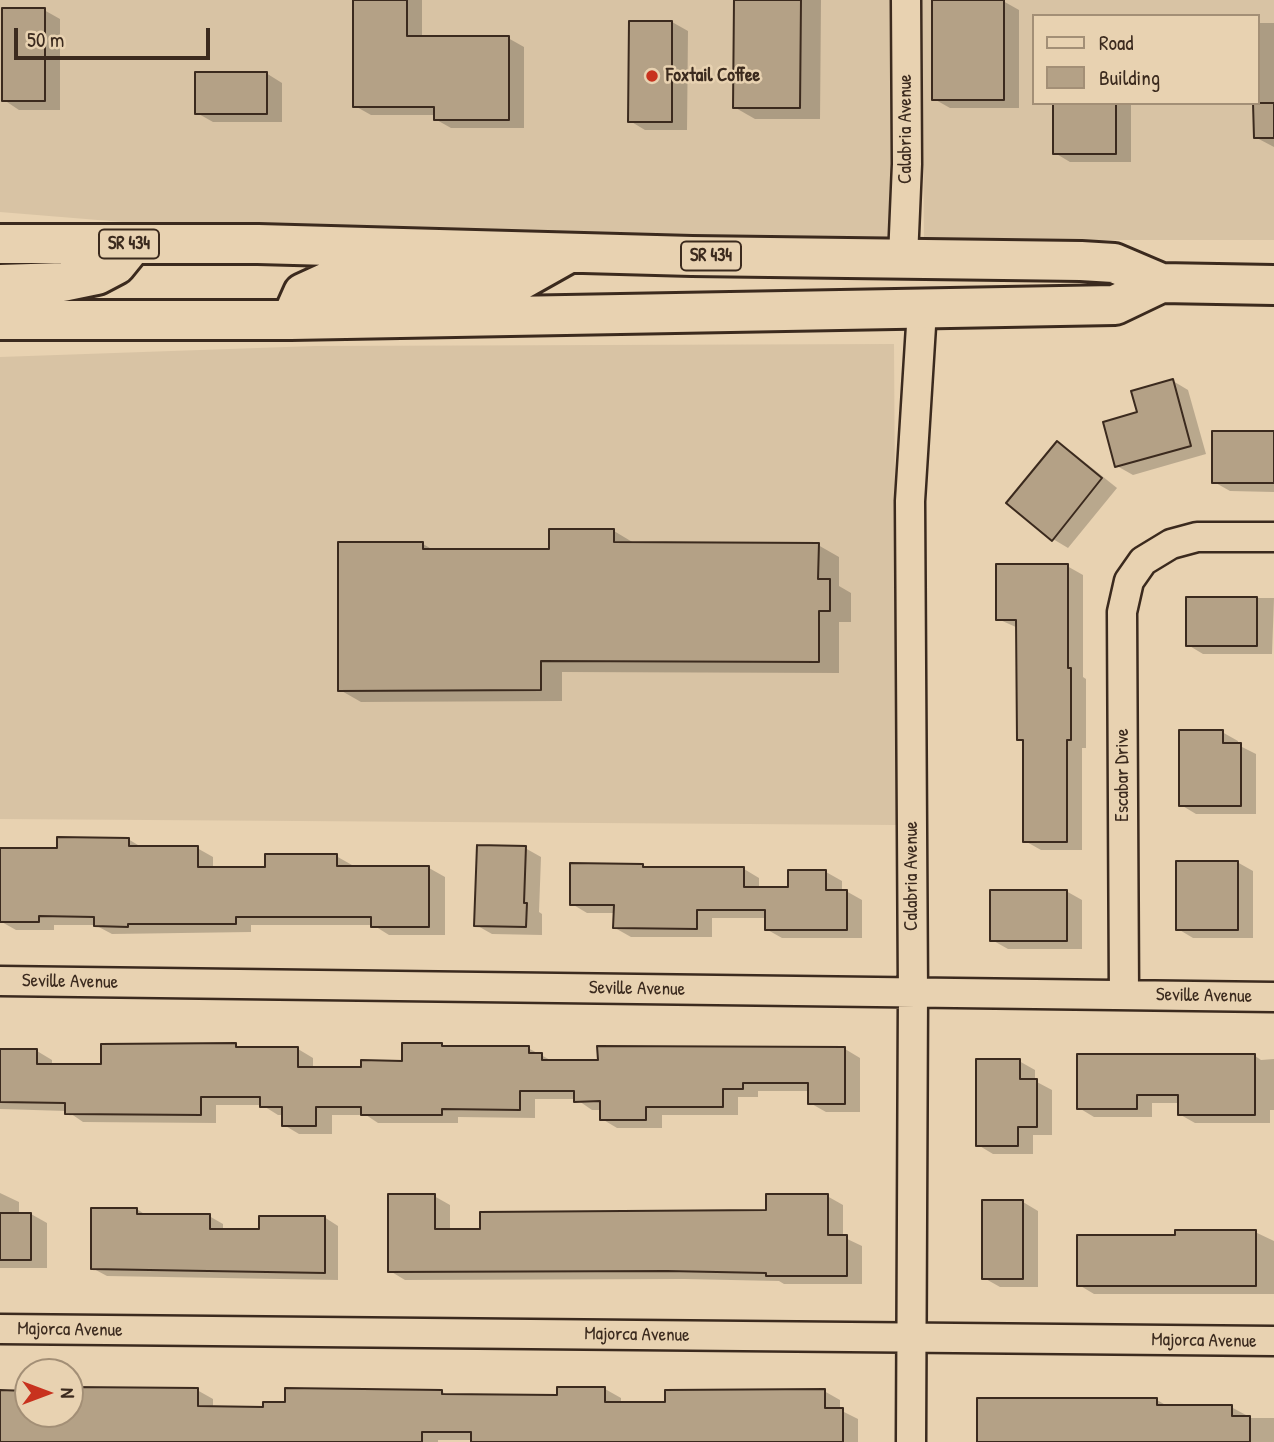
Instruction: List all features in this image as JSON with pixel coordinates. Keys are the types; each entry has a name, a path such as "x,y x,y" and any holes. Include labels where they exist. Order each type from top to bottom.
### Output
{"main road":[{"name":"SR 434","path":"0,244 258,244 569,253 1081,261 1114,263 1161,283 1274,285"},
{"path":"0,284 63,282 97,275 116,265 133,244"},
{"path":"291,320 303,293 327,282 522,280 569,253"},
{"path":"635,314 662,290 850,286 903,258"},
{"path":"922,310 951,287 978,276 1042,276 1081,261"},
{"name":"SR 434","path":"0,320 291,320 1115,305 1161,283"}],"street":[{"name":"Calabria Avenue","path":"903,258 907,164 906,0"},
{"name":"Calabria Avenue","path":"911,1442 913,993 910,501 922,310"},
{"name":"Escabar Drive","path":"1124,995 1122,612 1129,581 1143,561 1171,544 1197,537 1274,537"},
{"name":"Seville Avenue","path":"0,981 1274,997"},
{"name":"Majorca Avenue","path":"0,1329 1274,1341"}],"shaded area":[{"path":"0,0 892,0 893,240 233,231 0,212"},
{"path":"922,0 1274,0 1274,240 924,240"},
{"path":"894,344 897,825 0,819 0,357 315,346"}],"building":[{"path":"353,0 407,0 407,36 509,36 509,120 434,120 434,107 353,107"},
{"path":"734,0 801,0 800,108 733,108"},
{"path":"932,0 1004,0 1004,100 932,100"},
{"path":"2,8 45,8 45,101 2,101"},
{"path":"629,21 672,21 672,122 628,122"},
{"path":"195,72 267,72 267,114 195,114"},
{"path":"1274,103 1274,138 1254,138 1253,105"},
{"path":"1053,105 1116,105 1116,154 1053,154"},
{"path":"1173,379 1191,446 1115,467 1103,422 1137,412 1131,391"},
{"path":"1212,431 1274,431 1274,483 1212,483"},
{"path":"1057,441 1102,478 1052,541 1006,503"},
{"path":"549,529 614,529 614,542 819,543 818,579 830,579 830,611 819,611 819,662 541,661 541,690 338,691 338,542 423,542 423,549 549,549"},
{"path":"996,564 1068,564 1071,740 1067,740 1067,842 1023,842 1023,740 1017,740 1016,620 996,620"},
{"path":"1186,597 1257,597 1257,646 1186,646"},
{"path":"1179,730 1223,730 1223,743 1241,743 1241,806 1179,806"},
{"path":"57,837 129,838 129,846 198,846 198,867 265,867 265,854 337,854 337,866 429,866 429,927 371,927 371,917 236,917 236,924 128,924 128,927 94,926 94,917 39,916 39,922 0,922 0,848 57,848"},
{"path":"477,845 526,846 526,927 474,926"},
{"path":"1176,861 1238,861 1238,930 1176,930"},
{"path":"570,863 643,864 643,867 744,867 744,887 788,887 788,870 826,870 826,890 847,890 847,930 765,930 765,910 697,910 697,929 613,928 614,905 570,905"},
{"path":"990,890 1067,890 1067,941 990,941"},
{"path":"236,1043 236,1047 298,1047 298,1067 361,1067 361,1060 402,1061 402,1043 529,1046 529,1053 542,1053 542,1060 598,1060 597,1046 845,1047 845,1104 808,1104 808,1083 743,1083 743,1089 723,1089 723,1107 646,1107 646,1120 600,1120 600,1101 574,1102 574,1091 520,1091 520,1110 442,1109 442,1115 361,1115 361,1107 316,1107 316,1126 282,1126 282,1107 260,1107 260,1097 201,1097 201,1115 65,1114 65,1103 0,1102 0,1049 37,1049 37,1064 101,1064 101,1044"},
{"path":"1077,1054 1255,1054 1255,1115 1178,1115 1178,1095 1137,1095 1137,1109 1077,1109"},
{"path":"976,1059 1020,1059 1020,1079 1037,1079 1037,1127 1018,1127 1018,1146 976,1146"},
{"path":"388,1194 435,1194 435,1229 480,1229 480,1212 766,1210 766,1194 828,1194 828,1235 847,1235 847,1276 766,1276 766,1273 667,1271 388,1272"},
{"path":"982,1200 1023,1200 1023,1279 982,1279"},
{"path":"91,1208 137,1208 137,1214 210,1214 210,1229 259,1229 259,1216 325,1216 325,1273 91,1269"},
{"path":"0,1213 31,1213 31,1260 0,1260"},
{"path":"1175,1230 1256,1230 1256,1286 1077,1286 1077,1235 1175,1235"},
{"path":"84,1387 198,1388 198,1406 263,1407 263,1402 285,1402 285,1388 557,1395 557,1387 605,1387 605,1402 665,1402 665,1390 825,1389 825,1408 843,1408 843,1442 471,1442 471,1432 422,1432 422,1442 0,1442 0,1390 14,1390 14,1428 84,1428"},
{"path":"977,1398 1157,1398 1157,1405 1232,1405 1232,1416 1250,1416 1250,1442 977,1442"}],"place":[{"name":"Foxtail Coffee","path":"652,76"}]}
